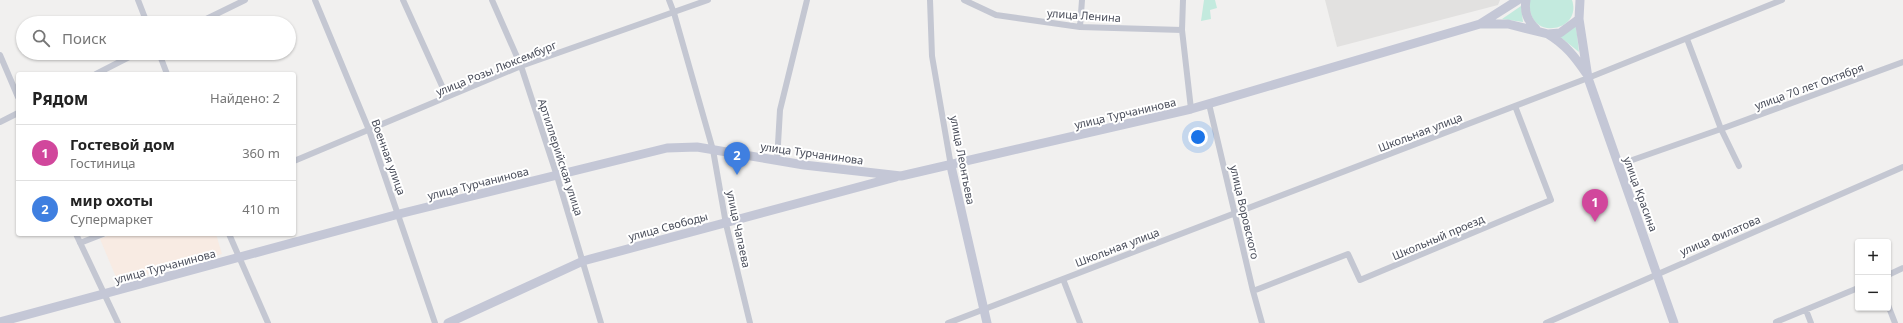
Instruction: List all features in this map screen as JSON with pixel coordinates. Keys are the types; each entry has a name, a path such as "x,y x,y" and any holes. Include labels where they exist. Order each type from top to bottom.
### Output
{"street":[{"path":"138,0 144,16"},
{"path":"212,16 245,0"},
{"name":"Военная улица","path":"315,0 369,130 399,214 435,323"},
{"path":"403,0 447,97"},
{"name":"Артиллерийская улица","path":"492,0 521,66 557,176 601,323"},
{"name":"улица Чапаева","path":"669,0 714,150 726,224 750,323"},
{"name":"улица Розы Люксембург","path":"296,160 521,66 708,0"},
{"path":"776,161 780,110 807,0"},
{"name":"улица Леонтьева","path":"930,0 932,56 951,166 987,323"},
{"name":"улица Ленина","path":"964,0 996,15 1080,26 1182,30"},
{"path":"1080,26 1082,0"},
{"path":"1183,0 1182,30 1191,109"},
{"name":"улица Турчанинова","path":"0,322 399,214 667,148 697,147 804,166 902,176 951,166 1209,104 1480,24 1518,0"},
{"path":"1526,0 1525,13 1528,22 1538,31"},
{"name":"Школьная улица","path":"948,323 1515,106 1587,76 1687,39 1782,0"},
{"name":"улица Красина","path":"1581,3 1579,19 1587,76 1674,323"},
{"path":"1548,34 1560,33 1579,19"},
{"name":"улица Турчанинова","path":"1480,24 1508,24 1548,34"},
{"name":"улица Красина","path":"1548,34 1560,41 1572,53 1587,76"},
{"path":"1687,39 1721,129 1740,166"},
{"path":"0,55 16,92"},
{"path":"100,72 123,60"},
{"path":"161,60 165,72"},
{"name":"улица 70 лет Октября","path":"1618,165 1903,62"},
{"name":"улица Воровского","path":"1209,104 1253,291 1262,323"},
{"name":"Школьный проезд","path":"1253,291 1348,254 1360,280 1552,200 1515,106"},
{"path":"0,122 16,114"},
{"name":"улица Филатова","path":"1546,323 1657,273 1903,167"},
{"name":"улица Свободы","path":"448,323 583,261 902,176"},
{"path":"77,236 118,323"},
{"path":"80,244 98,236"},
{"path":"230,236 268,323"},
{"path":"1891,274 1903,268"},
{"path":"1063,278 1080,323"},
{"path":"1776,322 1855,289"},
{"path":"1806,310 1811,323"},
{"path":"1890,311 1895,323"}],"shaded area":[{"path":"1325,0 1500,0 1498,5 1337,47"},
{"path":"107,236 217,236 222,254 118,282 100,239"}],"green space":[{"path":"1204,0 1215,0 1217,8 1210,10 1211,19 1201,21"},
{"path":"1530,0 1572,0 1573,11 1569,20 1562,26 1553,28 1544,27 1536,22 1531,13"},
{"path":"1521,6 1523,22 1502,19"},
{"path":"1576,26 1579,52 1559,36"}],"place":[{"name":"мир охоты","path":"737,175"},
{"name":"Гостевой дом","path":"1595,222"}]}
